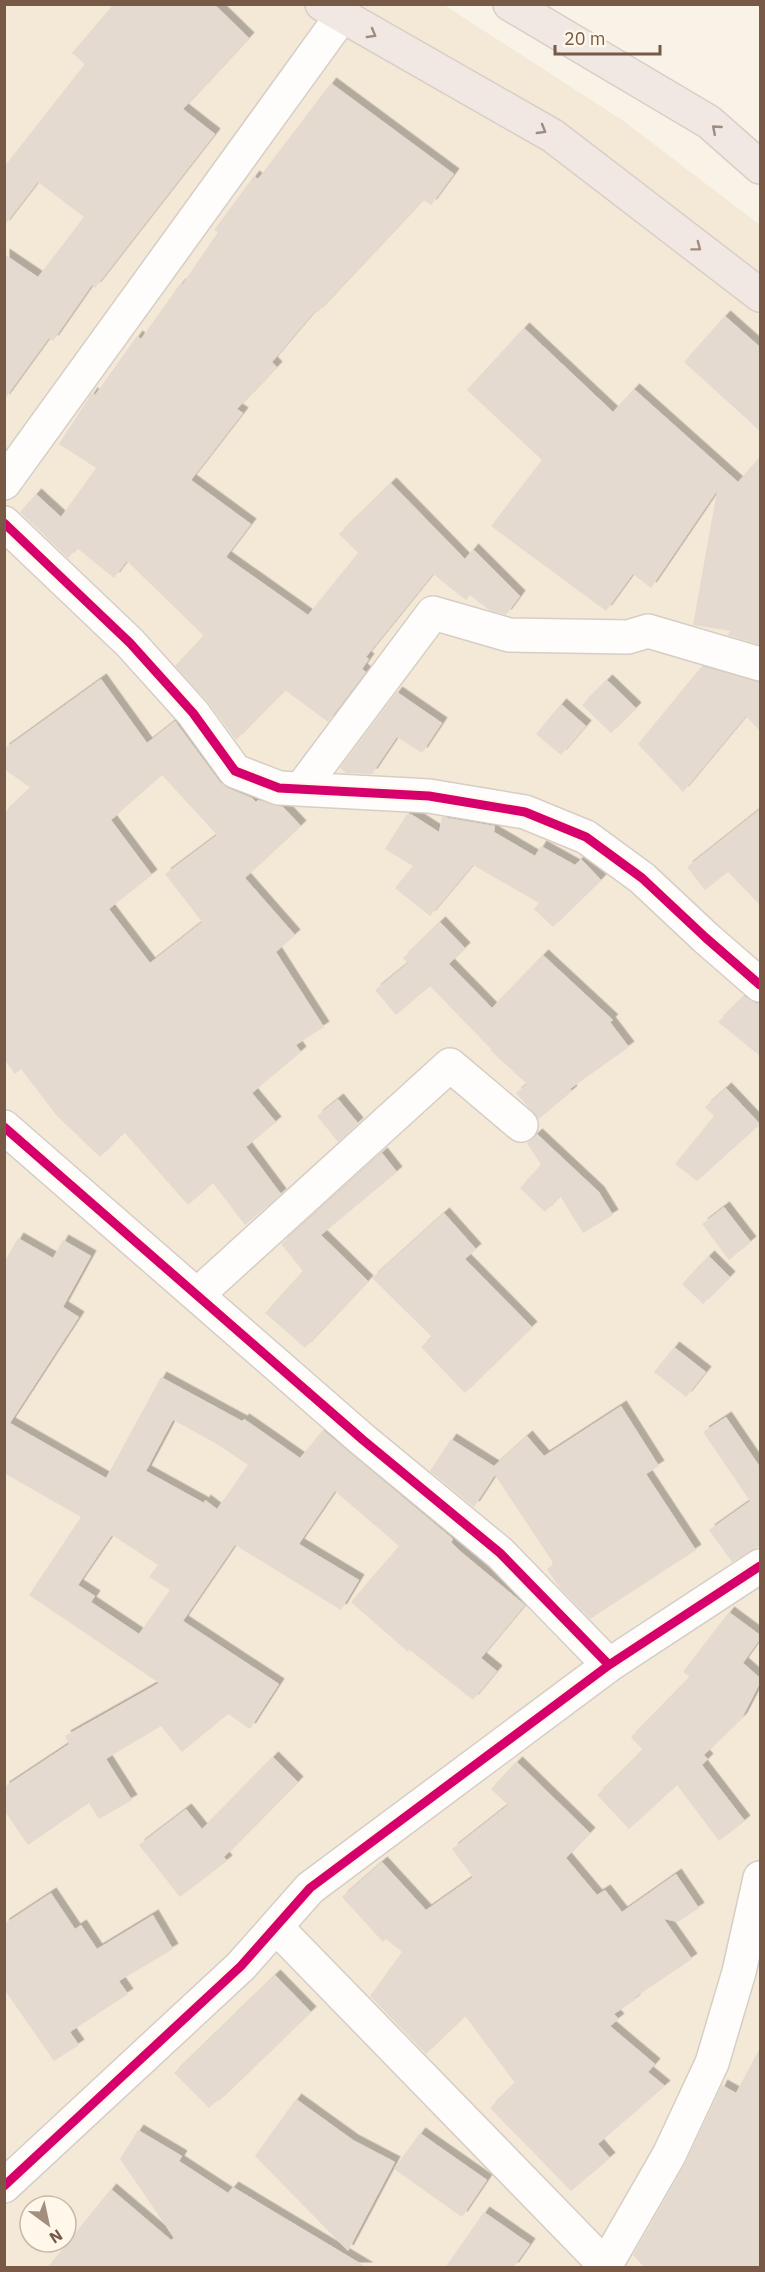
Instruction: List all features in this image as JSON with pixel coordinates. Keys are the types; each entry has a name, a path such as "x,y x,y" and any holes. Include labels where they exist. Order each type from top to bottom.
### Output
{"highway":[{"path":"510,4 709,122 760,168"},
{"path":"332,11 553,136 758,287"}],"street":[{"path":"4,483 332,11"},
{"path":"4,523 130,643 194,713 235,771 279,788 429,796 525,812 586,837 642,878 760,985"},
{"path":"301,789 433,613 509,635 628,637 648,631 760,664"},
{"path":"197,1295 450,1065 521,1125"},
{"path":"4,1127 363,1440 500,1553 609,1665"},
{"path":"4,2186 241,1966 310,1888 609,1665 760,1566"},
{"path":"276,1927 605,2266 669,2155 712,2063 740,1972 760,1878"}],"shaded area":[{"path":"5,5 444,5 622,120 760,225 760,2267 5,2268"}],"building":[{"path":"114,4 214,4 249,38 183,109 215,134 95,288 92,285 53,341 49,338 4,400 4,254 38,277 84,217 38,182 4,226 4,167 85,64 72,53"},
{"path":"331,83 454,174 431,205 423,200 317,313 315,311 272,362 277,367 237,409 243,413 191,480 251,524 226,557 308,615 358,553 339,534 391,483 465,559 473,549 520,596 506,615 489,610 470,595 466,600 433,574 366,657 369,659 362,669 366,672 328,722 285,690 236,740 207,701 175,666 204,636 127,561 114,578 77,548 68,558 20,512 36,494 61,517 96,468 59,444 92,393 95,395 137,336 141,339 180,284 182,285 218,232 214,230 254,176 258,179"},
{"path":"725,316 760,347 760,431 684,362"},
{"path":"524,328 613,412 634,389 738,482 760,457 760,645 727,635 731,631 693,625 717,491 651,588 633,574 606,611 491,526 542,460 467,390"},
{"path":"702,666 760,682 760,731 746,716 683,792 638,744"},
{"path":"101,679 147,743 175,721 220,782 256,802 258,800 283,807 301,826 245,878 295,935 276,952 324,1027 296,1045 301,1052 252,1093 276,1122 246,1147 281,1194 245,1225 213,1183 188,1205 124,1132 100,1157 57,1116 21,1069 15,1074 4,1059 4,813 31,788 4,769 4,749","holes":["162,775 217,835 165,874 202,922 150,963 109,909 152,875 111,820"]},
{"path":"607,680 636,708 611,733 582,705"},
{"path":"397,692 442,723 422,753 397,737 372,774 346,773 340,768"},
{"path":"561,704 586,726 561,755 536,734"},
{"path":"760,809 760,905 728,872 705,890 687,867"},
{"path":"407,814 411,814 439,832 442,817 495,826 494,832 535,856 541,846 575,865 581,859 601,880 553,927 534,909 539,903 473,865 430,916 395,888 413,866 385,849"},
{"path":"440,922 465,948 449,964 492,1008 543,955 613,1020 610,1022 629,1047 570,1089 572,1091 539,1119 516,1093 527,1084 490,1050 430,986 396,1015 375,990 408,963 403,958"},
{"path":"744,996 760,1003 760,1056 718,1022"},
{"path":"726,1088 760,1124 697,1181 675,1164 714,1116 705,1107"},
{"path":"338,1099 358,1123 338,1142 317,1116"},
{"path":"537,1134 599,1192 613,1215 583,1233 560,1196 545,1212 520,1188 541,1165 527,1143"},
{"path":"382,1153 397,1172 321,1235 368,1281 305,1348 265,1313 303,1271 281,1244"},
{"path":"724,1207 751,1242 729,1260 702,1224"},
{"path":"444,1213 476,1249 465,1259 532,1327 465,1393 421,1347 432,1337 372,1278"},
{"path":"18,1238 53,1258 63,1240 91,1256 63,1307 79,1317 10,1423 106,1478 161,1377 242,1421 244,1419 300,1458 323,1430 453,1539 451,1542 460,1551 525,1605 481,1658 497,1671 473,1700 410,1650 408,1652 351,1602 399,1546 335,1491 299,1544 359,1580 341,1610 235,1545 183,1621 279,1684 250,1729 228,1714 182,1752 161,1726 106,1759 132,1800 99,1819 89,1803 28,1845 4,1810 4,1787 69,1744 65,1736 159,1683 29,1595 81,1517 4,1473 4,1263","holes":["173,1420 217,1444 248,1465 217,1509 205,1500 204,1503 146,1471","112,1535 158,1565 149,1577 170,1590 139,1634 91,1602 95,1596 78,1585"]},
{"path":"709,1256 730,1277 703,1304 682,1284"},
{"path":"674,1347 706,1372 686,1397 654,1372"},
{"path":"621,1406 659,1466 646,1474 696,1550 590,1619 560,1588 547,1569 554,1564 495,1475 474,1507 430,1471 451,1439 494,1466 527,1436 544,1456"},
{"path":"726,1417 760,1467 760,1546 732,1562 709,1530 750,1501 703,1432"},
{"path":"729,1612 760,1635 760,1639 743,1663 760,1678 760,1683 742,1718 704,1755 708,1759 702,1765 745,1821 719,1841 677,1785 629,1829 597,1795 643,1750 631,1737 690,1677 683,1672"},
{"path":"273,1757 298,1782 224,1857 227,1861 180,1897 139,1845 186,1809 202,1829"},
{"path":"517,1762 590,1833 566,1858 597,1895 605,1890 622,1912 676,1874 699,1908 678,1922 664,1919 692,1959 614,2014 619,2019 610,2026 655,2064 648,2072 665,2086 598,2144 610,2158 571,2191 490,2108 515,2083 465,2016 426,2054 370,1996 402,1952 386,1939 383,1942 342,1897 382,1862 426,1910 473,1877 452,1849 508,1805 491,1789"},
{"path":"51,1893 75,1929 81,1925 97,1949 153,1915 173,1949 119,1981 128,1994 70,2032 79,2045 54,2061 4,1989 4,1924"},
{"path":"275,1975 311,2012 209,2108 174,2073"},
{"path":"760,2048 760,2268 645,2268 633,2255 685,2164 722,2085 736,2093"},
{"path":"296,2099 353,2140 395,2162 348,2251 255,2156"},
{"path":"138,2130 182,2156 179,2161 228,2193 233,2187 368,2268 47,2268 58,2254 78,2254 78,2230 111,2189 171,2240 174,2238 120,2159"},
{"path":"420,2133 487,2180 462,2217 394,2169"},
{"path":"484,2212 530,2244 513,2268 445,2268"}],"cycle path":[{"path":"4,523 130,643 193,713 235,771 279,788 429,796 525,812 586,837 642,878 760,985"},
{"path":"4,1127 363,1440 500,1553 609,1665 760,1566"},
{"path":"4,2186 241,1966 310,1888 609,1665"}]}
